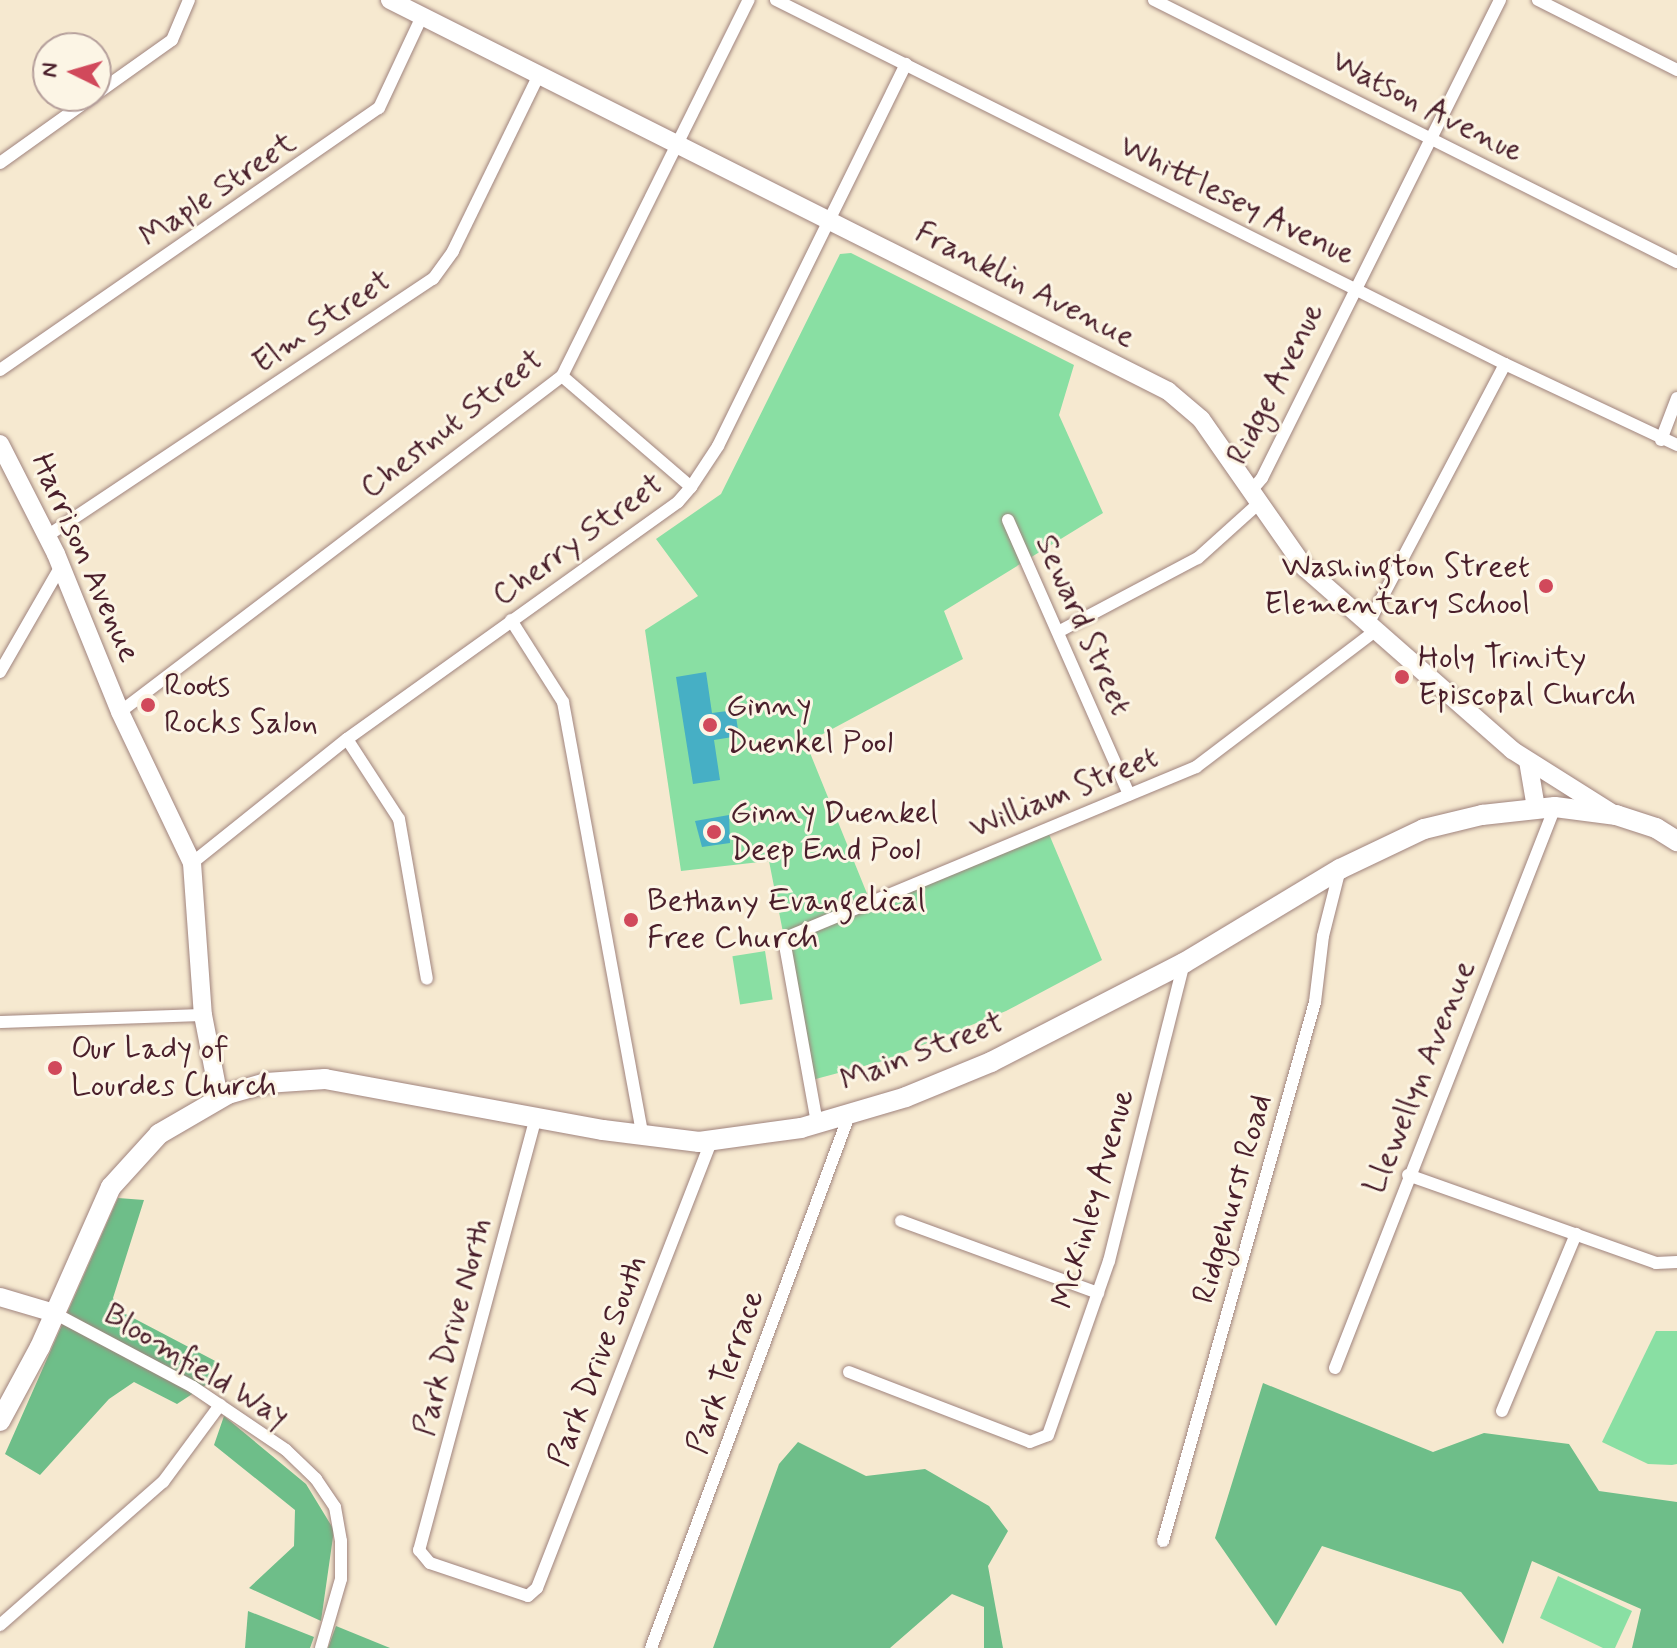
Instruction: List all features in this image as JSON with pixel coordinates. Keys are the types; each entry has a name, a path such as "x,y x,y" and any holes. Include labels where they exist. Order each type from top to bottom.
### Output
{"main road":[{"name":"Main Street","path":"0,1421 54,1313 111,1187 151,1140 219,1097 266,1083 325,1079 643,1136 711,1141 817,1123 991,1062 1184,963 1397,838 1450,821 1546,807 1616,815 1656,828 1677,841"}],"street":[{"path":"112,83 172,40 189,0"},
{"name":"Franklin Avenue","path":"390,0 1168,391 1201,419 1305,568 1370,629 1528,761 1616,815"},
{"name":"Chestnut Street","path":"120,712 562,376 749,0"},
{"name":"Whittlesey Avenue","path":"776,0 1505,364 1677,445"},
{"name":"Watson Avenue","path":"1154,0 1677,262"},
{"name":"Ridge Avenue","path":"1058,632 1198,558 1254,498 1355,287 1500,0"},
{"path":"1538,0 1677,70"},
{"name":"Maple Street","path":"0,370 379,108 422,16"},
{"name":"Cherry Street","path":"192,863 347,739 678,502 718,446 906,64"},
{"name":"Elm Street","path":"47,536 433,279 453,251 539,75"},
{"path":"0,163 71,112"},
{"name":"William Street","path":"817,1123 785,946 790,936 1196,767 1370,629 1505,364"},
{"path":"562,376 691,487"},
{"path":"1661,440 1677,398"},
{"name":"Harrison Avenue","path":"0,444 61,566 120,712 192,863 203,1015"},
{"name":"Seward Street","path":"1008,520 1129,794"},
{"path":"0,672 61,566"},
{"path":"511,620 563,702 643,1136"},
{"path":"347,739 399,819 427,979"},
{"path":"1528,761 1546,807"},
{"name":"Llewellyn Avenue","path":"1335,1368 1546,807"},
{"path":"1656,828 1677,824"},
{"name":"Ridgehurst Road","path":"1163,1541 1315,1002 1323,936 1340,869"},
{"name":"McKinley Avenue","path":"849,1372 1030,1442 1040,1442 1048,1435 1098,1293 1184,963"},
{"path":"0,1022 203,1015 219,1097"},
{"name":"Park Terrace","path":"651,1648 850,1113"},
{"name":"Park Drive North","path":"528,1596 430,1563 419,1550 536,1117"},
{"name":"Park Drive South","path":"528,1596 537,1588 711,1141"},
{"path":"1408,1175 1656,1263 1677,1262"},
{"path":"901,1221 1098,1293"},
{"path":"1502,1411 1576,1234"},
{"path":"0,1297 54,1313"},
{"name":"Bloomfield Way","path":"54,1313 220,1405 286,1450 335,1507 341,1579 321,1648"},
{"path":"0,1625 163,1482 220,1405"}],"green space":[{"path":"851,253 1074,365 1059,415 1103,513 944,611 963,659 806,743 870,901 1046,827 1102,960 1006,1011 883,1061 812,1080 769,861 681,871 645,630 698,596 656,539 721,494 840,254"},
{"path":"765,951 773,999 740,1005 732,956"},
{"path":"118,1198 144,1200 113,1298 118,1310 221,1364 215,1379 177,1404 134,1382 109,1399 40,1475 5,1454"},
{"path":"1656,1331 1677,1331 1677,1464 1672,1465 1648,1464 1602,1442"},
{"path":"1263,1383 1433,1452 1484,1433 1569,1444 1599,1491 1677,1502 1677,1648 1632,1648 1641,1609 1532,1561 1503,1644 1461,1592 1322,1546 1276,1626 1215,1538"},
{"path":"224,1416 306,1484 334,1530 321,1621 249,1588 294,1546 295,1510 214,1445"},
{"path":"798,1442 866,1476 925,1469 989,1506 1008,1531 988,1566 1003,1648 984,1648 984,1607 952,1594 890,1648 713,1648 779,1464"},
{"path":"1558,1576 1632,1611 1615,1648 1603,1648 1540,1618"},
{"path":"248,1611 314,1637 310,1648 245,1648"},
{"path":"336,1626 390,1648 328,1648"}],"water":[{"name":"Ginny Duenkel Pool","path":"706,672 712,713 735,710 739,736 714,740 720,780 693,784 676,677"},
{"name":"Ginny Duenkel Deep End Pool","path":"729,815 730,843 702,847 695,821"}],"place":[{"name":"Washington Street Elementary School","path":"1546,586"},
{"name":"Holy Trinity Episcopal Church","path":"1402,677"},
{"name":"Roots Rocks Salon","path":"148,705"},
{"name":"Ginny Duenkel Pool","path":"710,725"},
{"name":"Ginny Duenkel Deep End Pool","path":"714,832"},
{"name":"Bethany Evangelical Free Church","path":"631,920"},
{"name":"Our Lady of Lourdes Church","path":"55,1068"}]}
